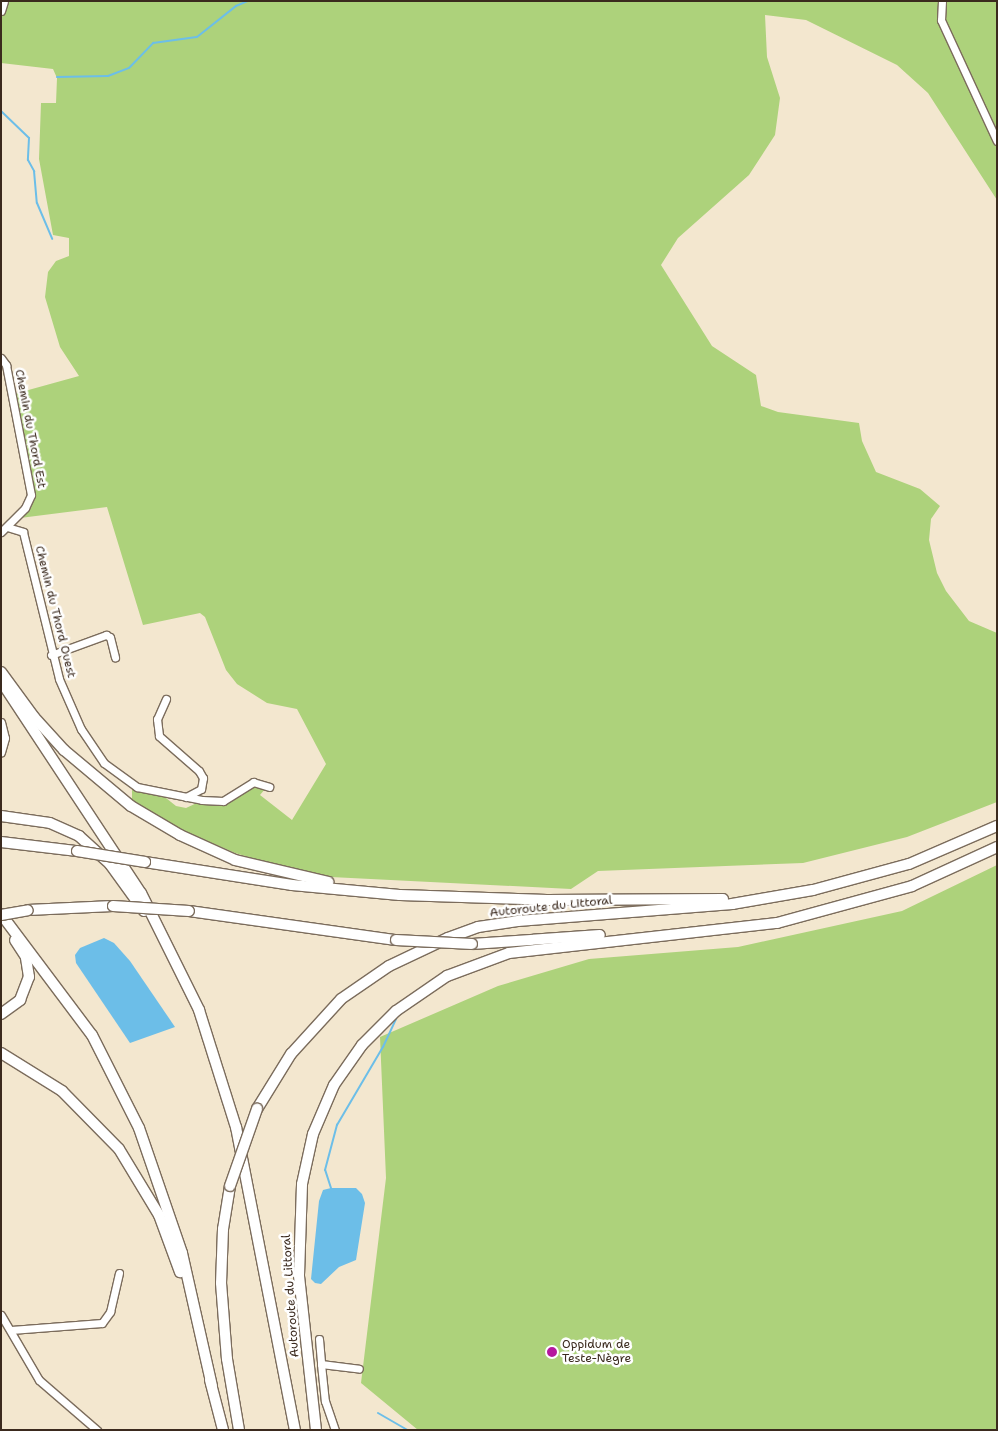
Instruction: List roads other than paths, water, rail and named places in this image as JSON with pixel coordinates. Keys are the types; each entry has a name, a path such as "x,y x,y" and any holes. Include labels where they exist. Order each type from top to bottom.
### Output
{"highway":[{"path":"1,672 34,717 64,750 96,780 166,827 235,860 269,870 400,894"},
{"path":"1,681 126,868 175,956 216,1057 236,1127 296,1430"},
{"path":"1,816 50,823 79,836 110,864 142,907 171,960 197,1018 218,1080 254,1212"},
{"name":"Autoroute du Littoral","path":"238,1430 227,1359 221,1283 223,1230 230,1186 257,1109 282,1067 323,1016 372,976 421,948 478,928 511,922 709,906 813,890 867,877 909,864 997,826"},
{"path":"1,842 77,851 292,885 400,894 547,900 754,900"},
{"name":"Autoroute du Littoral","path":"316,1430 299,1275 302,1184 313,1134 325,1102 346,1066 373,1032 396,1011 448,976 508,953 777,923 795,916 852,904 912,886 997,847"},
{"path":"223,1430 182,1253 167,1202 139,1128 92,1035 1,914 28,910 113,906 189,911 396,940 472,944 795,916"},
{"path":"1,922 26,957 29,977 20,1000 1,1014"},
{"path":"1,1053 62,1091 106,1133 129,1164 169,1238 212,1386"}],"street":[{"path":"1,11 4,1"},
{"path":"942,1 941,20 997,140"},
{"name":"Chemin du Thord Est","path":"1,358 6,365 31,495 25,508 4,529"},
{"name":"Chemin du Thord Ouest","path":"4,529 23,532 51,655 75,719 104,763 137,787 186,797 223,801 248,783 269,787"},
{"path":"51,655 106,636 110,637 115,657"},
{"path":"166,698 157,719 159,736 199,770 203,778 200,790 186,797"},
{"path":"1,722 5,738 1,752"},
{"path":"10,1330 102,1323 110,1312 119,1273"},
{"path":"1,1315 39,1380 97,1430"},
{"path":"319,1339 325,1401 335,1430"},
{"path":"321,1364 359,1369"}],"water":[{"path":"104,938 114,943 130,961 175,1027 130,1043 76,963 75,955 80,948"},
{"path":"331,1188 356,1188 362,1194 365,1203 356,1260 339,1267 321,1284 315,1283 311,1279 319,1201 323,1190"}],"waterway":[{"path":"57,77 108,76 129,68 153,43 197,37 236,6 248,1"},
{"path":"1,111 29,138 28,160 34,171 37,203 52,239"},
{"path":"331,1188 325,1170 337,1125 383,1047 396,1019"},
{"path":"378,1413 408,1430"}],"place":[{"name":"Oppidum de Teste-Nègre","path":"552,1352"}]}
